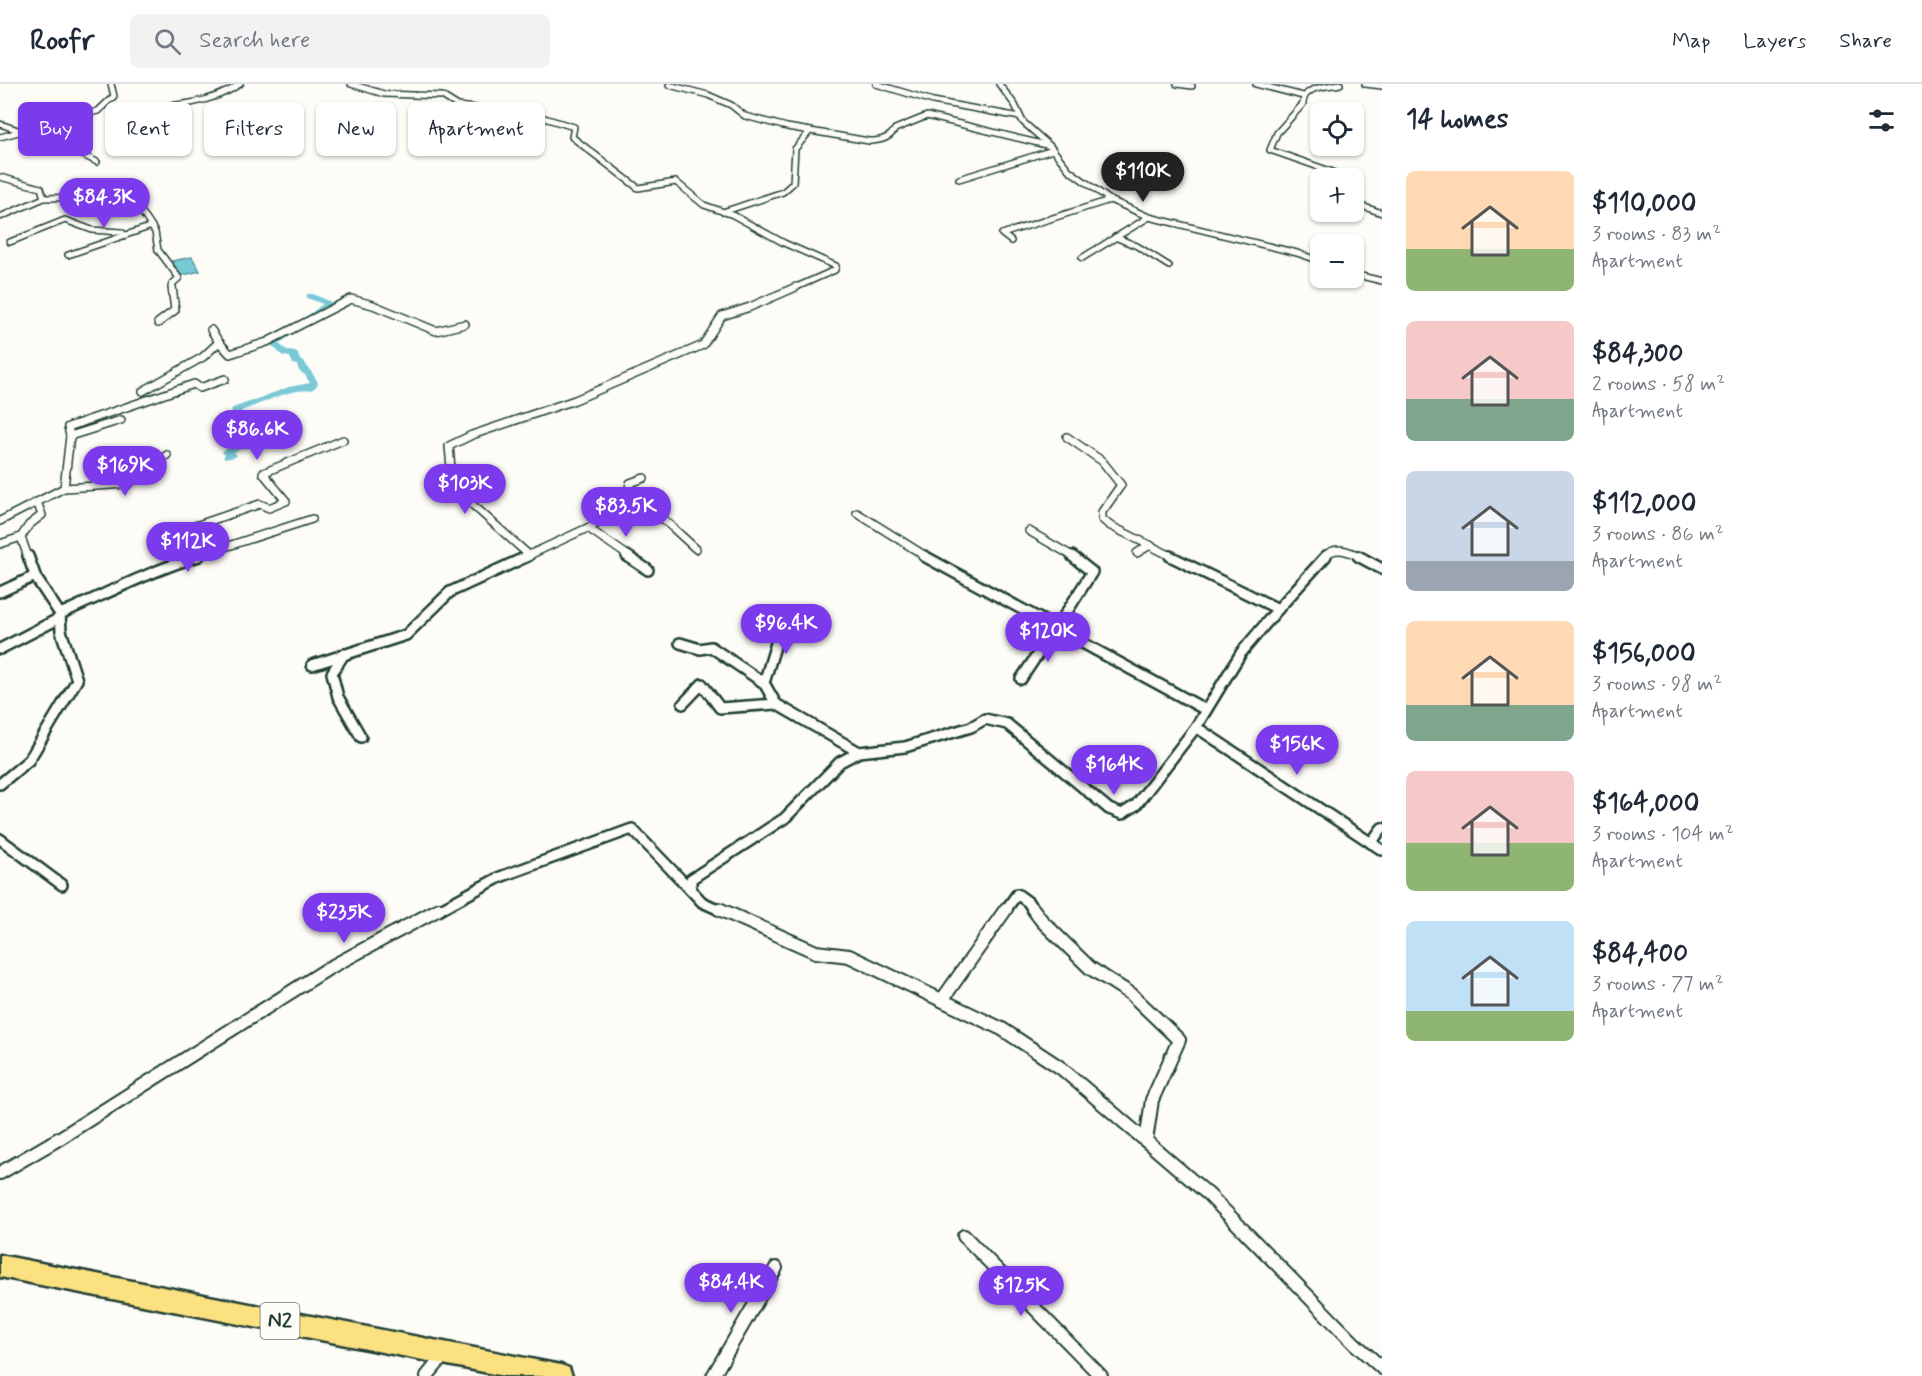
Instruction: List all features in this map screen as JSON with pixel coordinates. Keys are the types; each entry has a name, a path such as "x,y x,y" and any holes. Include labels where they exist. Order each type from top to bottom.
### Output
{"highway":[{"name":"N2","path":"0,1266 561,1376"}],"street":[{"path":"93,112 98,111 113,97 111,84"},
{"path":"187,102 225,95 240,84"},
{"path":"351,84 384,94 442,96 458,106 531,114 574,127 572,137 638,188 676,182 704,205 733,215 784,243 836,266 835,270 750,307 722,316 703,345 575,400 472,435 449,446 452,480 474,506 530,556"},
{"path":"876,84 933,101 1020,117"},
{"path":"1177,84 1192,86"},
{"path":"1256,84 1303,96"},
{"path":"1303,96 1314,88 1340,84"},
{"path":"1365,84 1382,87"},
{"path":"669,85 708,95 731,105 745,116 810,131 880,141 892,135 895,129 908,125 917,118 927,117 1051,148"},
{"path":"1002,85 1020,117 1069,170 1110,200 1149,217 1310,257"},
{"path":"1303,96 1303,105 1277,132 1270,150 1321,168"},
{"path":"0,124 18,130"},
{"path":"722,212 783,192 793,183 792,155 810,131"},
{"path":"0,137 18,132"},
{"path":"959,179 1051,148"},
{"path":"85,156 97,162"},
{"path":"0,177 41,188 44,198"},
{"path":"0,217 44,198 90,197 130,204 139,208 155,232 158,250 179,278 172,284 175,310 158,323"},
{"path":"1011,241 1002,234 1110,200"},
{"path":"1364,207 1382,213"},
{"path":"1082,258 1149,217"},
{"path":"10,242 65,220 81,228 114,234 121,232 125,235"},
{"path":"68,255 152,226"},
{"path":"1115,237 1137,246 1169,266"},
{"path":"1364,277 1382,281"},
{"path":"211,330 230,354 267,342 351,299 373,305 435,331 465,324"},
{"path":"143,391 203,357 219,342"},
{"path":"64,488 70,436 68,427 194,384 200,388 225,379"},
{"path":"134,385 153,398"},
{"path":"70,436 121,420"},
{"path":"1067,437 1101,461 1121,485 1102,512 1102,519 1109,525 1278,609"},
{"path":"172,538 195,526 260,504 269,508 285,501 263,472 343,440"},
{"path":"0,521 64,488 128,484 167,455"},
{"path":"312,665 406,635 450,592 624,511 630,483 644,478"},
{"path":"0,544 21,537 29,525 42,515 37,502"},
{"path":"626,502 661,517 696,549"},
{"path":"857,513 933,561 1206,710"},
{"path":"0,649 60,616 107,594 120,585 312,519"},
{"path":"195,526 213,552"},
{"path":"588,528 648,570"},
{"path":"1029,531 1081,561 1092,572 1061,621 1068,635"},
{"path":"0,784 29,760 77,680 61,631 60,616 35,576 21,537"},
{"path":"1137,553 1150,545"},
{"path":"691,890 691,879 785,818 840,762 859,752 905,747 971,727 985,719 1007,724 1109,809 1122,814 1136,805 1196,727 1241,653 1329,552 1335,549 1348,552 1382,568"},
{"path":"0,592 35,576"},
{"path":"764,683 783,620"},
{"path":"1021,679 1052,633 1068,635"},
{"path":"680,643 700,649 711,647 764,683 776,704 859,752"},
{"path":"344,654 332,673 338,697 361,737"},
{"path":"683,704 702,684 720,708 776,704"},
{"path":"1196,727 1382,850"},
{"path":"1371,843 1382,828"},
{"path":"0,1173 60,1138 329,968 500,877 632,829 702,902 816,952 849,956 1002,1029 1061,1068 1209,1195 1354,1343 1382,1368"},
{"path":"0,839 62,885"},
{"path":"942,1000 1017,894 1028,902 1042,921 1090,968 1131,994 1179,1040 1152,1100 1146,1141"},
{"path":"964,1236 1101,1376"},
{"path":"713,1376 776,1268"},
{"path":"427,1376 445,1353"}],"water":[{"path":"192,257 200,271 180,276 172,261"}],"waterway":[{"path":"228,457 232,455 227,452 260,439 269,431 257,420 239,417 236,410 292,389 312,387 314,383 309,373 302,369 301,363 296,362 294,354 286,354 274,344 329,303 310,296"}]}
